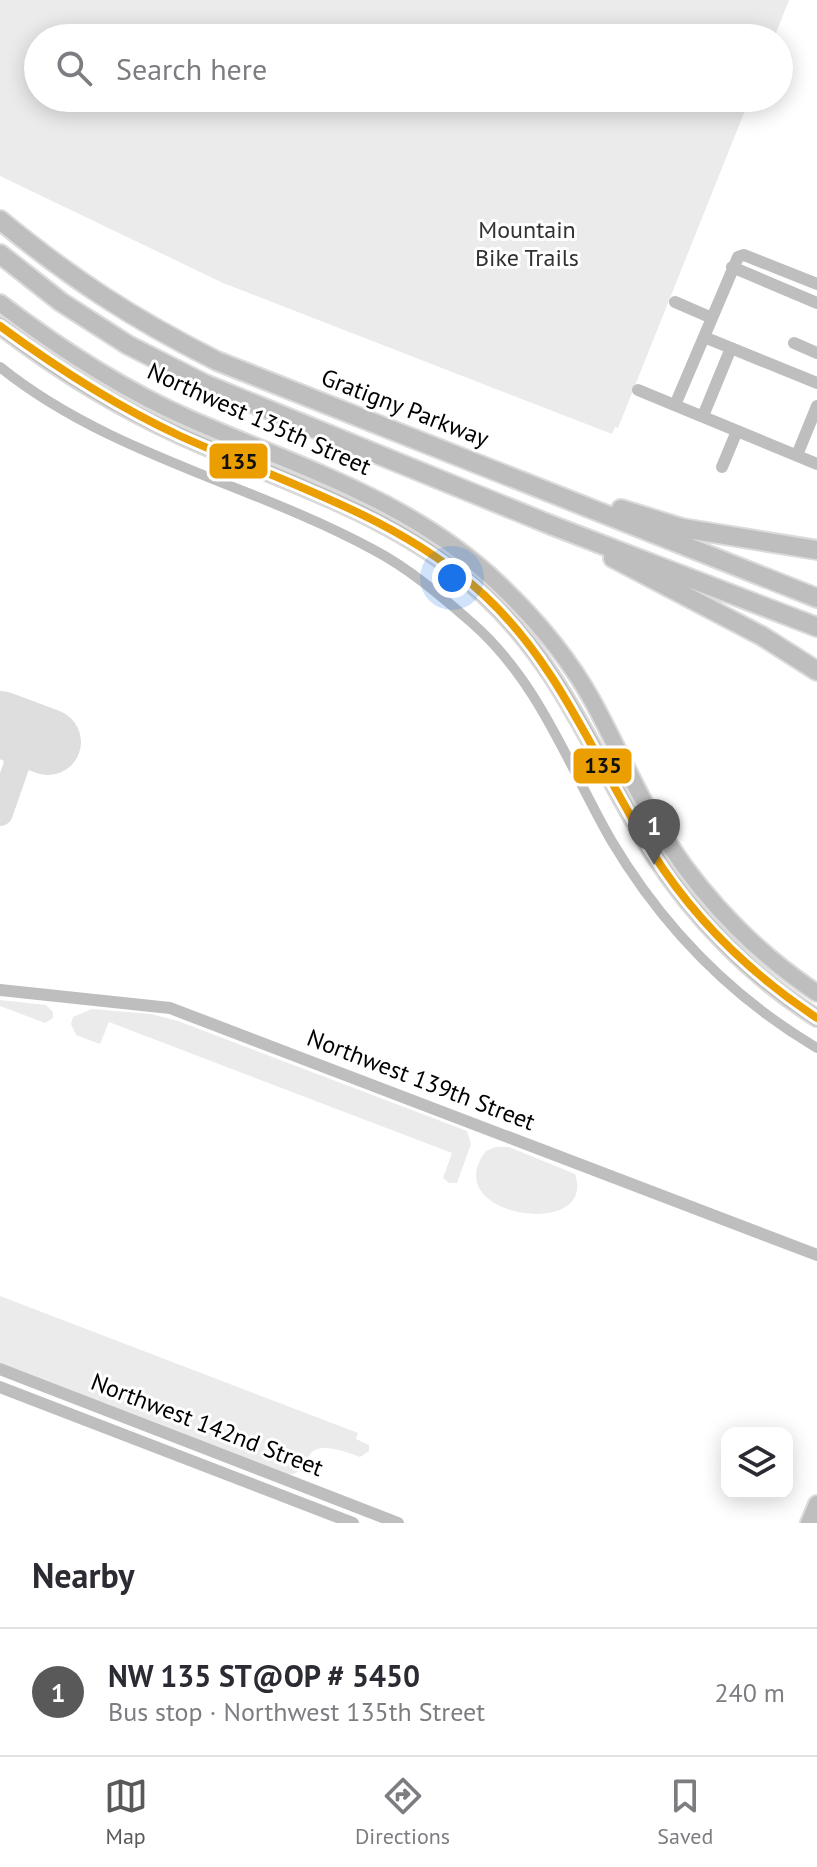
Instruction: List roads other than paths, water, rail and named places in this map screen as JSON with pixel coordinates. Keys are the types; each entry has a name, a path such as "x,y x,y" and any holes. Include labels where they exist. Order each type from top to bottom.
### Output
{"highway":[{"name":"Gratigny Parkway","path":"0,220 55,265 140,322 217,361 817,598"},
{"path":"0,254 61,302 128,345 205,384 551,525 817,627"},
{"path":"526,481 582,495 682,528 817,550"},
{"path":"551,525 762,636 817,671"}],"main road":[{"name":"Northwest 135th Street","path":"0,303 74,355 151,400 373,496 434,531 467,555 524,609 562,655 590,697 667,842 689,873 738,929 817,993"},
{"name":"Northwest 135th Street","path":"0,326 65,372 142,417 384,524 429,551 485,595 548,668 576,710 629,810 675,884 740,957 767,982 817,1018"},
{"path":"809,1523 817,1504"}],"street":[{"path":"675,405 732,267 738,257 744,255 814,283 811,301 732,267"},
{"path":"675,302 712,318"},
{"path":"704,337 817,383"},
{"path":"794,343 817,353"},
{"path":"703,416 731,348"},
{"path":"638,390 817,464"},
{"path":"797,455 817,406"},
{"path":"722,467 737,431"},
{"name":"Northwest 139th Street","path":"0,990 170,1008 817,1255"},
{"name":"Northwest 142nd Street","path":"0,1369 398,1523"},
{"name":"Northwest 142nd Street","path":"0,1387 353,1523"}],"waterway":[{"path":"0,367 42,397 134,446 280,506 374,550 413,574 448,602 495,645 516,670 550,725 611,840 631,872 676,930 727,982 817,1048"}],"place":[{"name":"NW 135 ST@OP # 5450","path":"654,865"}],"park label":[{"name":"Mountain Bike Trails","path":"527,244"}]}
